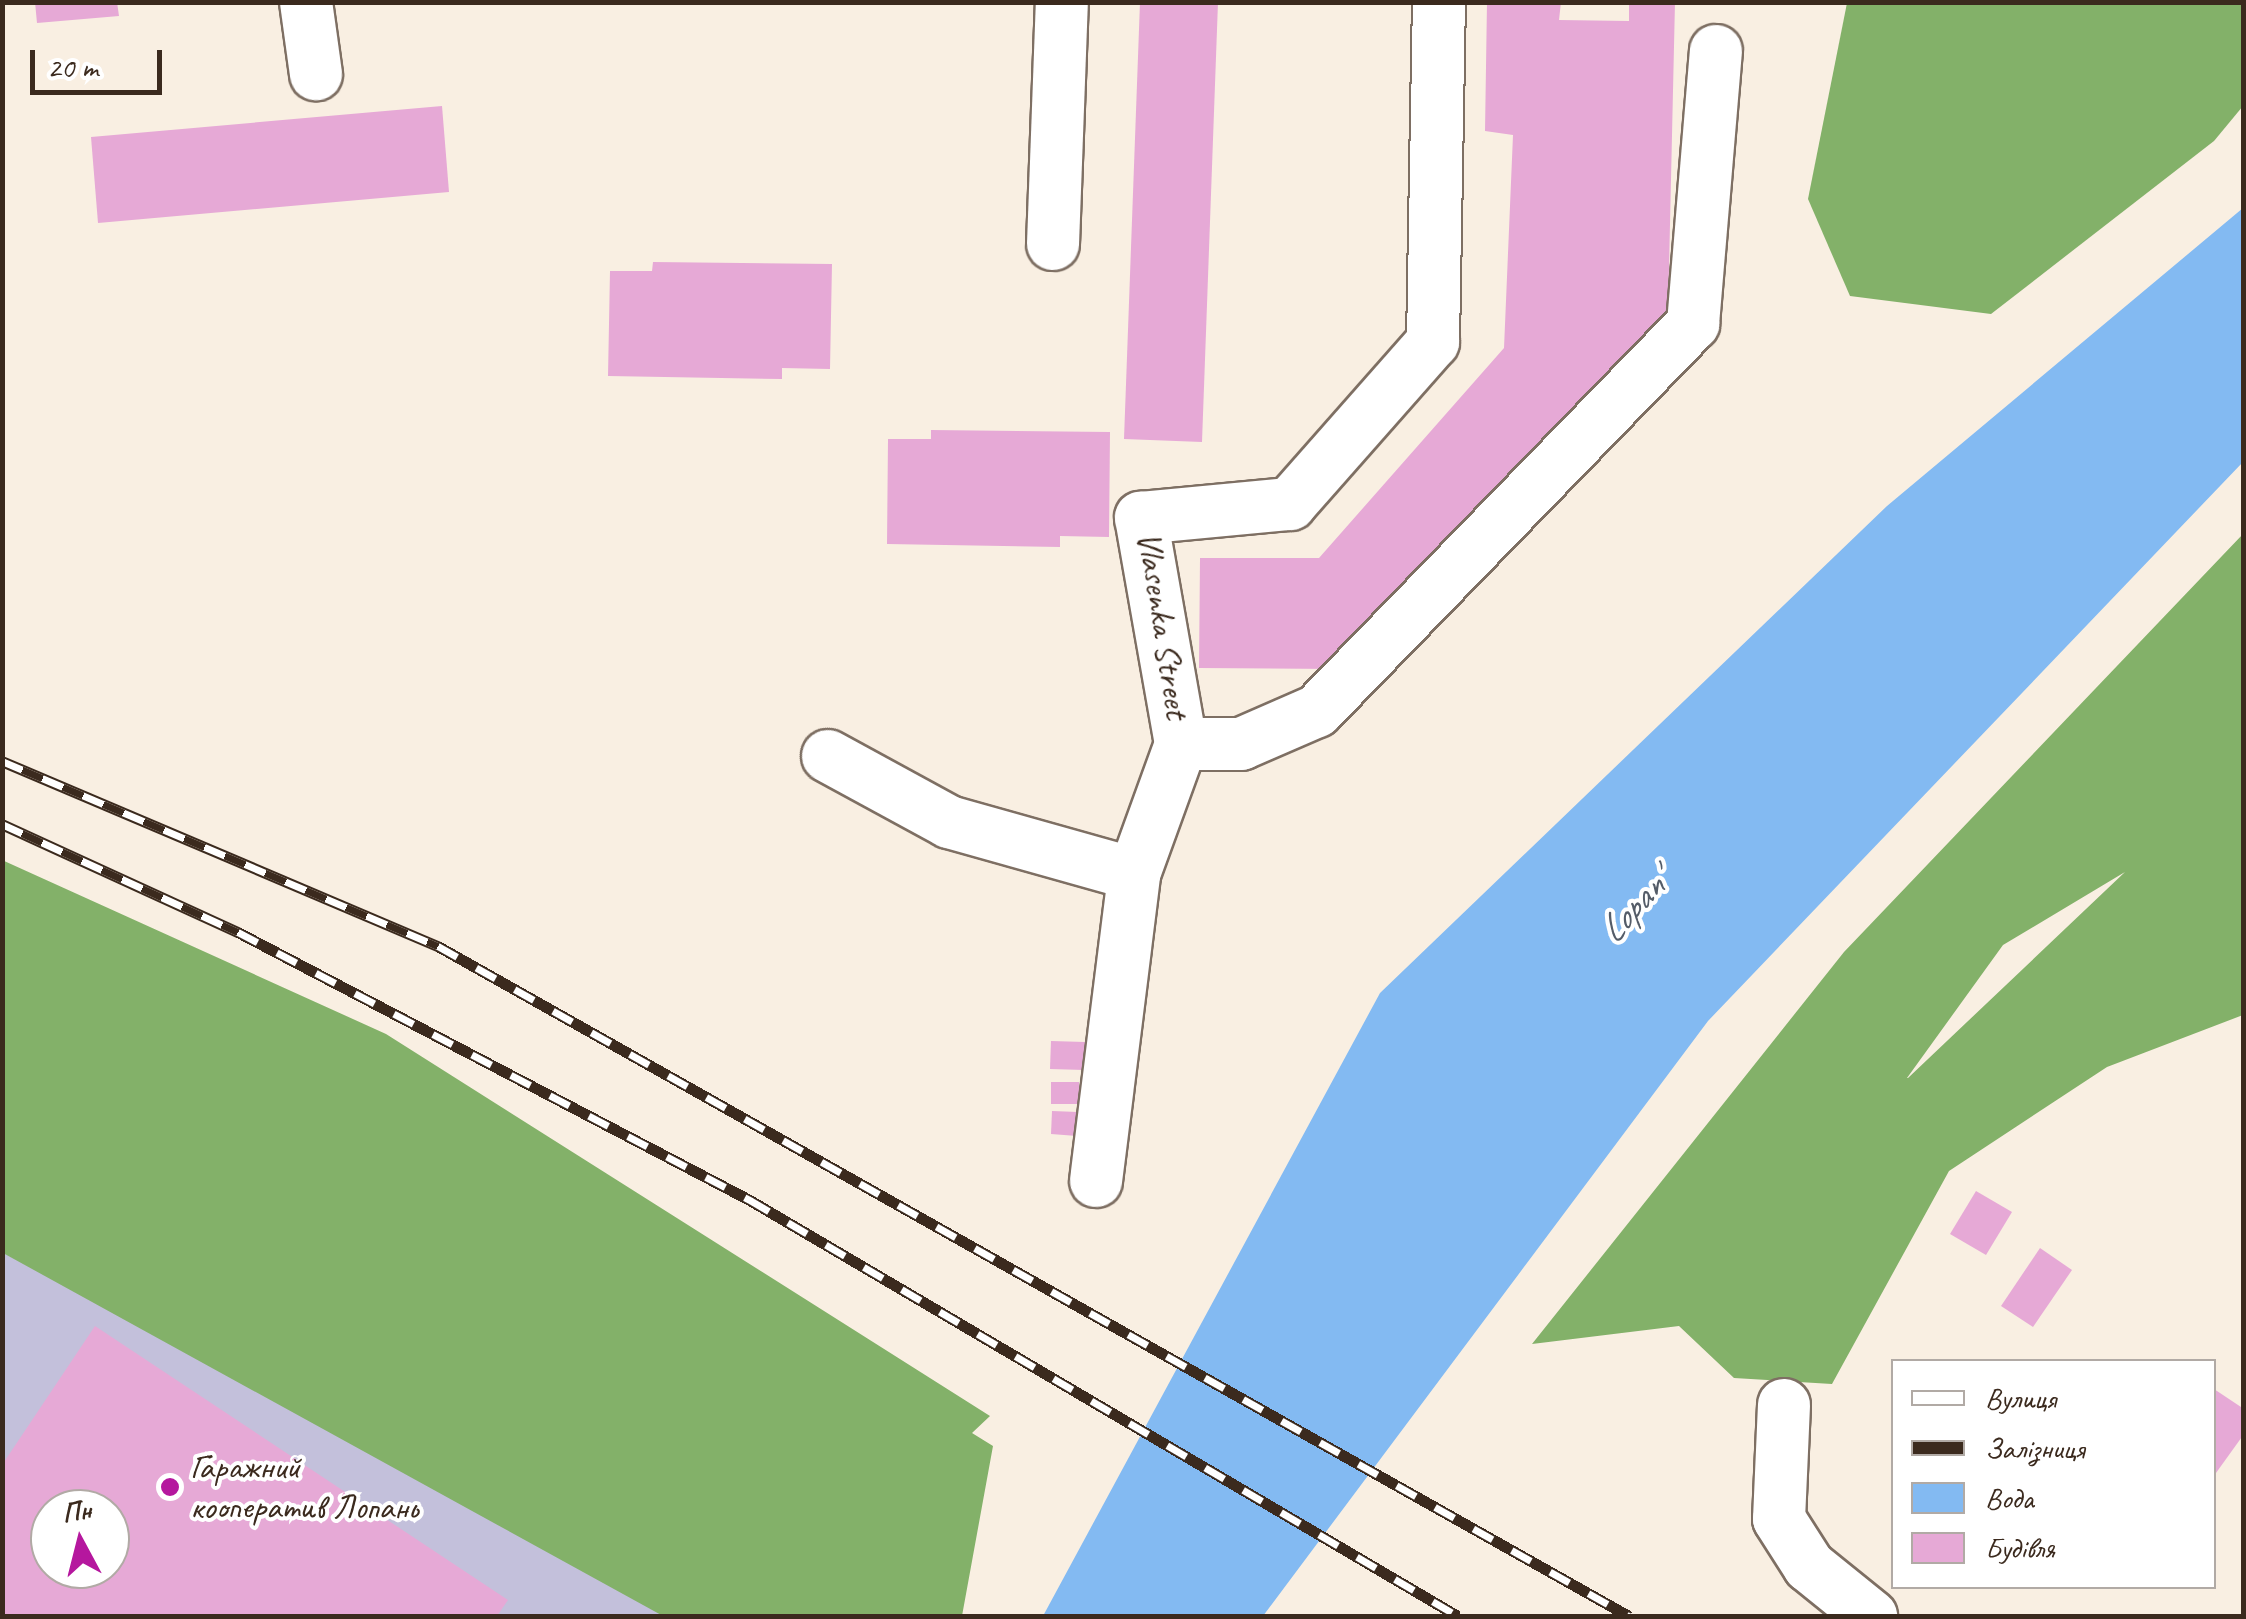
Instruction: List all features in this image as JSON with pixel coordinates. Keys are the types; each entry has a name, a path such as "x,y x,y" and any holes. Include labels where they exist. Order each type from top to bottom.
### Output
{"street":[{"path":"306,2 316,74"},
{"path":"1053,244 1062,2"},
{"name":"Vlasenka Street","path":"1096,1181 1134,874 1181,744 1140,518 1290,504 1433,342 1439,2"},
{"path":"1181,744 1241,744 1317,712 1693,324 1716,51"},
{"path":"828,756 950,822 1134,874"},
{"path":"1784,1405 1779,1519 1809,1566 1870,1616"}],"shaded area":[{"path":"3,1237 711,1616 3,1616"}],"green space":[{"path":"1847,3 2243,3 2243,106 2214,141 1991,314 1850,296 1808,199"},
{"path":"2243,534 2243,1015 2107,1067 1949,1171 1832,1384 1734,1378 1679,1326 1532,1344 1844,952","holes":["2125,872 1907,1078 2003,945"]},
{"path":"2,860 386,1034 990,1416 972,1433 993,1446 962,1616 663,1616 3,1253"}],"water":[{"name":"Lopan'","path":"2243,208 2243,462 1708,1021 1263,1616 1043,1616 1380,993 1887,506"}],"building":[{"path":"35,2 117,2 119,16 37,23"},
{"path":"1140,2 1218,2 1202,442 1124,439"},
{"path":"1487,2 1561,2 1559,20 1629,21 1629,2 1675,2 1668,313 1337,669 1199,668 1200,558 1319,558 1504,348 1513,135 1485,131"},
{"path":"442,106 449,192 98,223 91,137"},
{"path":"653,262 832,264 830,369 782,368 782,379 608,376 610,271 652,271"},
{"path":"931,430 1110,432 1109,537 1060,536 1060,547 887,544 888,439 931,439"},
{"path":"1051,1041 1085,1042 1084,1070 1050,1069"},
{"path":"1051,1082 1079,1082 1079,1104 1051,1104"},
{"path":"1052,1111 1078,1112 1077,1136 1051,1134"},
{"path":"1976,1191 2012,1212 1986,1255 1950,1234"},
{"path":"2040,1248 2072,1270 2033,1327 2001,1306"},
{"name":"Гаражний кооператив Лопань","path":"95,1326 508,1600 497,1616 2,1616 2,1465"},
{"path":"2216,1390 2244,1409 2244,1434 2216,1473"}],"railway":[{"path":"2,761 438,946 1629,1616"},
{"path":"2,824 238,932 750,1200 1458,1616"}],"place":[{"name":"Гаражний кооператив Лопань","path":"170,1487"}]}
